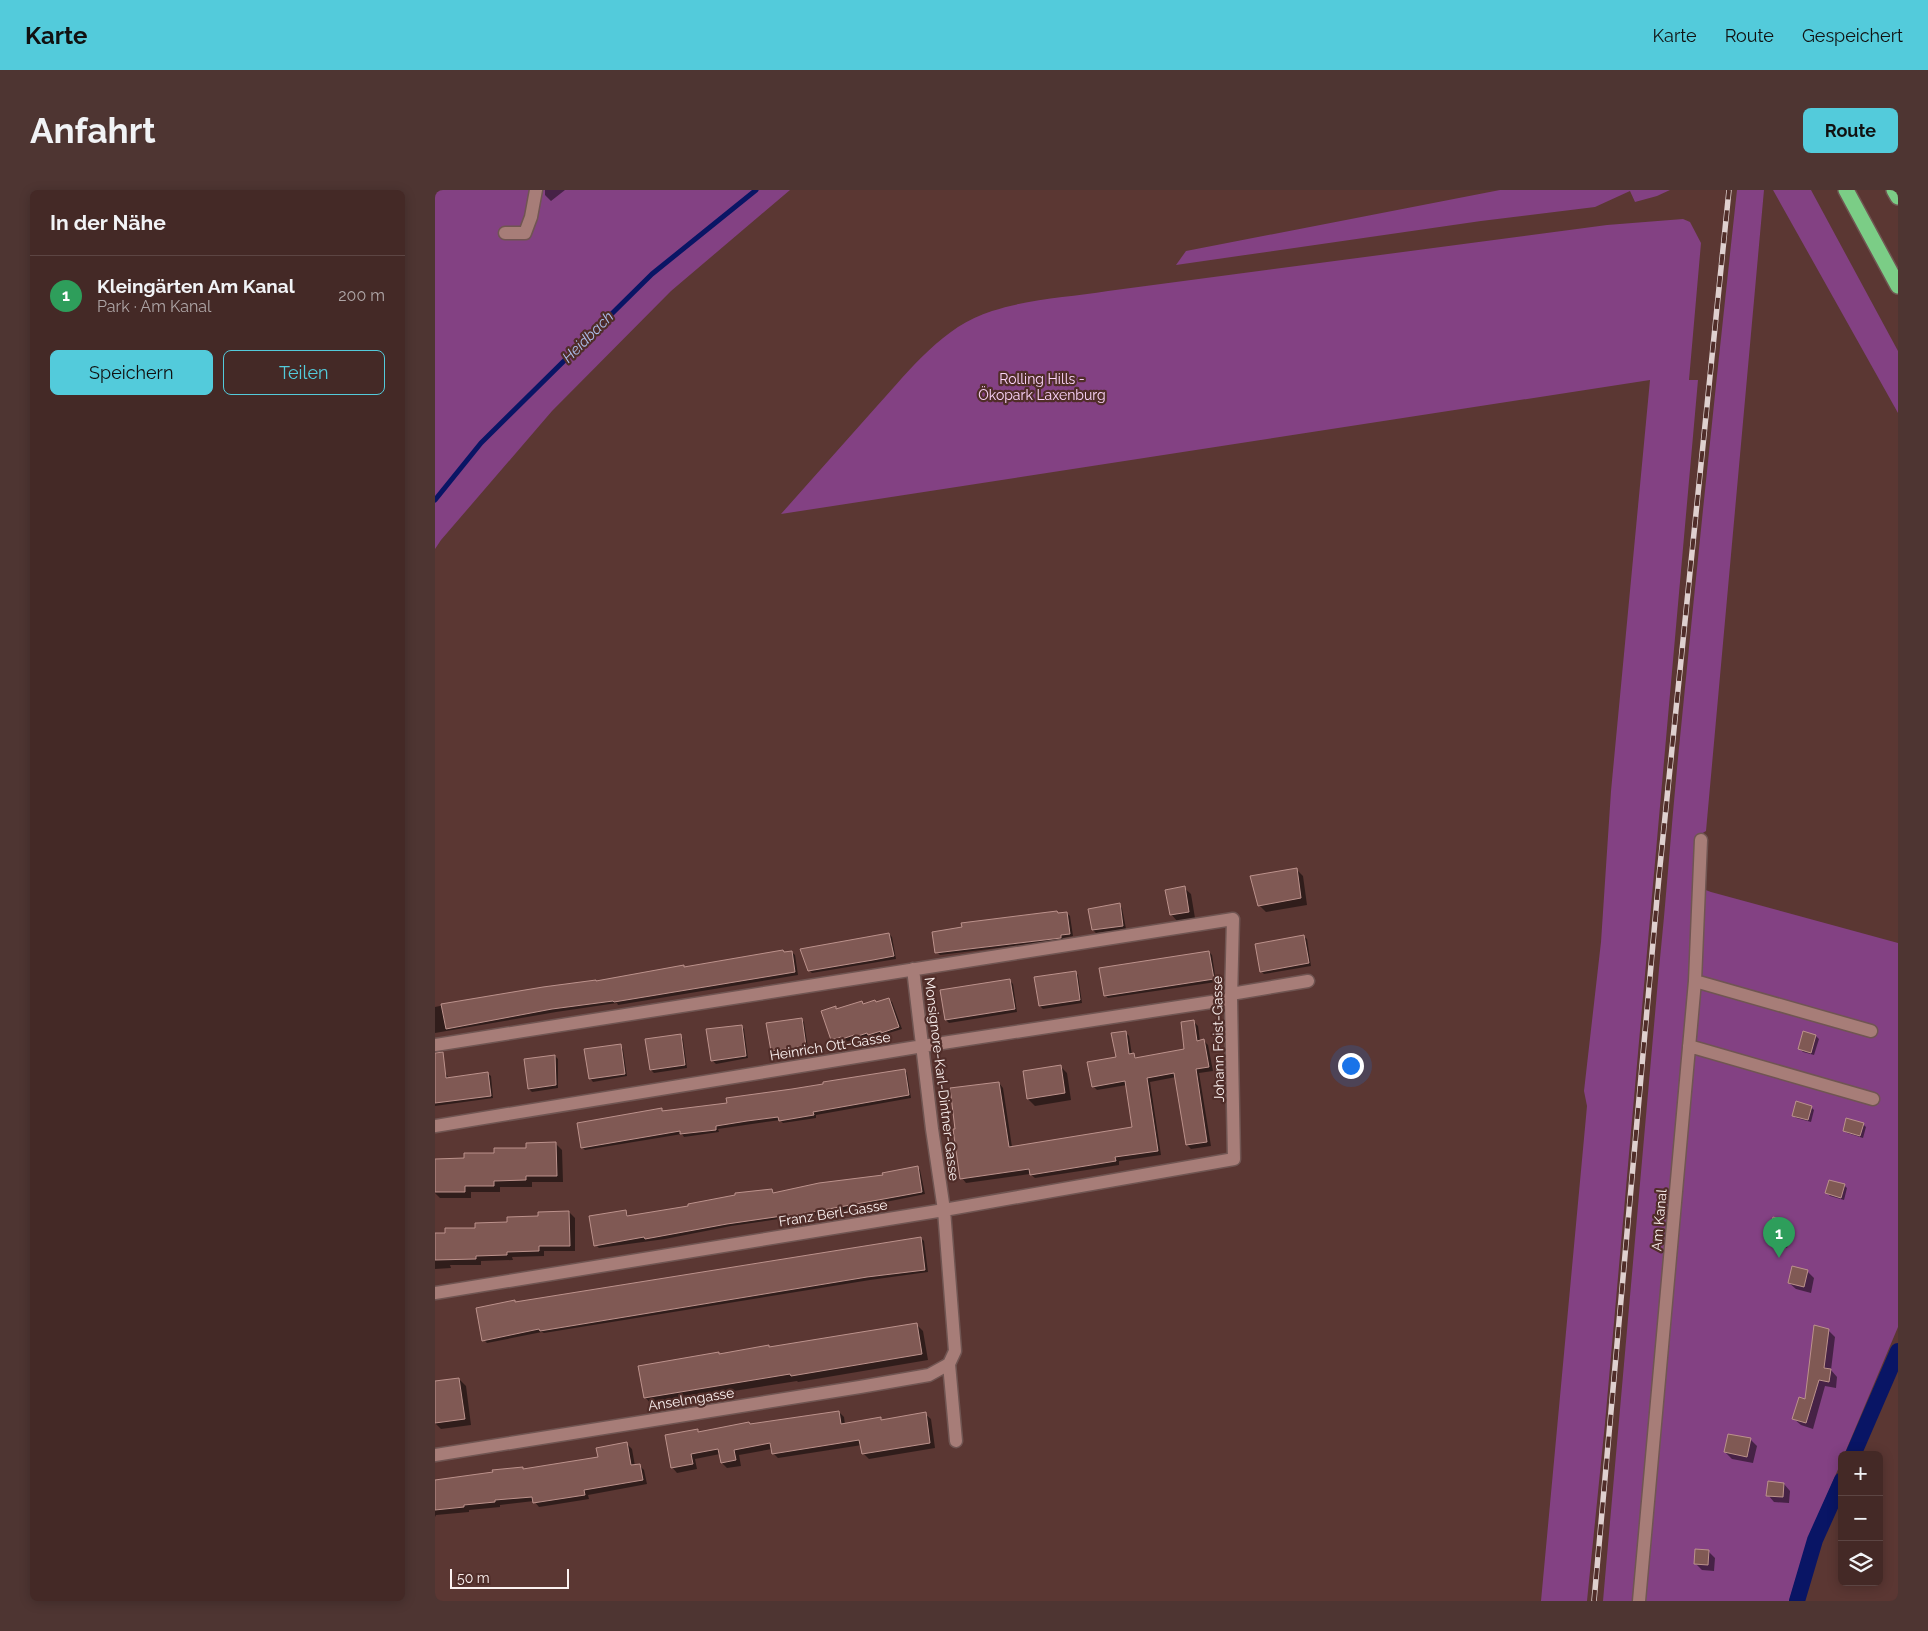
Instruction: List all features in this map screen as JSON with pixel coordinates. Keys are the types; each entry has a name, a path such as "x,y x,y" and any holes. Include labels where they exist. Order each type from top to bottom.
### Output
{"highway":[{"path":"1846,190 1898,286"},
{"path":"1894,190 1898,197"}],"street":[{"path":"505,233 525,233 531,216 535,190"},
{"name":"Am Kanal","path":"1639,1601 1695,981 1701,840"},
{"name":"Monsignore-Karl-Dintner-Gasse","path":"956,1441 949,1364 955,1351 944,1210 932,1129 913,969 1233,919"},
{"name":"Johann Foist-Gasse","path":"1233,919 1231,996 1234,1159"},
{"path":"435,1045 913,969"},
{"name":"Heinrich Ott-Gasse","path":"435,1126 1231,996 1308,981"},
{"path":"1695,981 1871,1031"},
{"path":"1689,1046 1873,1099"},
{"name":"Franz Berl-Gasse","path":"435,1293 944,1210 1234,1159"},
{"name":"Anselmgasse","path":"435,1455 860,1387 929,1374 949,1364"}],"green space":[{"path":"435,190 790,190 671,291 552,411 435,549"},
{"path":"1500,190 1670,190 1635,202 1630,191 1595,207 1481,221 1176,265 1186,251"},
{"path":"1737,190 1764,190 1706,831 1696,837 1692,885 1711,892 1898,943 1898,1327 1846,1451 1838,1451 1838,1469 1808,1539 1789,1601 1603,1601 1677,767"},
{"path":"1773,190 1811,190 1898,351 1898,413"},
{"name":"Rolling Hills - Ökopark Laxenburg","path":"1683,219 1690,222 1701,243 1689,380 1698,380 1605,1423 1587,1601 1541,1601 1587,1106 1584,1091 1601,942 1611,791 1650,380 781,514 928,351 958,327 992,311 1050,299 1607,225"}],"building":[{"path":"1297,868 1301,898 1258,906 1250,876"},
{"path":"1185,886 1189,912 1170,915 1165,890"},
{"path":"1120,903 1123,926 1092,930 1088,909"},
{"path":"1057,911 1058,913 1067,912 1070,934 1061,935 1061,938 935,953 932,932 962,927 961,923"},
{"path":"889,933 894,956 873,960 808,971 800,949"},
{"path":"1304,935 1309,963 1260,972 1255,944"},
{"path":"783,950 784,952 792,951 795,972 614,1002 552,1009 446,1029 441,1004 543,987 596,981"},
{"path":"1209,951 1214,979 1104,996 1099,968"},
{"path":"1076,971 1080,1000 1039,1006 1034,977"},
{"path":"1010,979 1015,1009 945,1020 940,990"},
{"path":"889,998 899,1027 881,1033 881,1031 868,1035 867,1033 855,1037 854,1035 831,1040 821,1011 836,1006 836,1009 862,1001 863,1004"},
{"path":"802,1018 806,1046 771,1051 766,1023"},
{"path":"1194,1020 1197,1041 1204,1039 1209,1067 1196,1069 1207,1142 1186,1145 1174,1073 1147,1078 1158,1151 1115,1157 1116,1161 1030,1175 1029,1169 960,1179 950,1088 999,1082 1009,1147 1132,1127 1125,1081 1092,1087 1087,1062 1116,1057 1111,1033 1126,1031 1129,1054 1134,1053 1135,1058 1184,1049 1181,1022"},
{"path":"742,1025 746,1056 711,1061 706,1029"},
{"path":"1803,1031 1816,1035 1811,1053 1798,1049"},
{"path":"681,1034 685,1065 650,1070 645,1039"},
{"path":"621,1044 625,1074 589,1079 584,1049"},
{"path":"443,1052 446,1078 488,1072 491,1096 435,1103 435,1053"},
{"path":"555,1055 556,1085 528,1089 524,1059"},
{"path":"1061,1065 1065,1093 1027,1099 1023,1071"},
{"path":"905,1069 909,1095 813,1112 814,1115 779,1121 778,1117 747,1121 716,1126 716,1130 680,1134 680,1131 581,1148 577,1123 662,1108 662,1111 727,1103 726,1098 823,1084 823,1082"},
{"path":"1796,1101 1812,1106 1808,1120 1792,1116"},
{"path":"1846,1118 1864,1123 1860,1136 1843,1131"},
{"path":"556,1142 557,1176 526,1176 526,1180 494,1181 494,1186 465,1186 465,1192 435,1192 435,1159 464,1158 464,1153 494,1153 494,1148 526,1148 526,1143"},
{"path":"918,1166 922,1192 790,1216 727,1224 594,1246 589,1216 626,1210 627,1216 688,1206 688,1204 735,1195 735,1193 772,1189 773,1193 819,1183 883,1175 882,1173"},
{"path":"1829,1180 1845,1184 1841,1198 1825,1193"},
{"path":"569,1211 570,1246 539,1246 539,1251 507,1252 507,1255 476,1256 476,1259 435,1260 435,1233 445,1233 445,1228 475,1228 475,1223 507,1222 507,1217 538,1216 538,1212"},
{"path":"1773,1217 1787,1221 1780,1242 1767,1237"},
{"path":"921,1237 925,1270 867,1277 540,1331 539,1329 482,1341 476,1308 515,1300 515,1302"},
{"path":"1792,1266 1808,1270 1804,1287 1788,1283"},
{"path":"917,1323 922,1354 644,1398 638,1366"},
{"path":"1814,1325 1829,1329 1824,1368 1831,1369 1829,1382 1819,1380 1806,1423 1792,1419 1799,1397 1805,1399"},
{"path":"459,1378 465,1419 435,1423 435,1381"},
{"path":"839,1411 841,1424 881,1417 881,1420 926,1412 930,1443 862,1454 859,1440 772,1454 770,1443 734,1450 736,1460 721,1463 718,1449 691,1454 693,1464 671,1468 665,1435 698,1429 698,1432 749,1422 750,1424"},
{"path":"1728,1434 1751,1438 1747,1457 1724,1452"},
{"path":"627,1442 631,1465 640,1464 643,1480 584,1490 585,1495 533,1503 532,1497 495,1500 495,1502 435,1510 435,1480 493,1472 492,1470 523,1467 523,1469 598,1457 596,1448"},
{"path":"1768,1481 1784,1483 1783,1497 1766,1496"},
{"path":"1695,1549 1709,1550 1708,1565 1694,1564"}],"waterway":[{"name":"Heidbach","path":"435,500 481,443 652,274 756,190"},
{"path":"1855,1451 1898,1351"},
{"path":"1797,1601 1815,1540 1838,1489"}],"railway":[{"path":"1594,1601 1659,876 1729,190"}],"place":[{"name":"Kleingärten Am Kanal","path":"1779,1258"}]}
